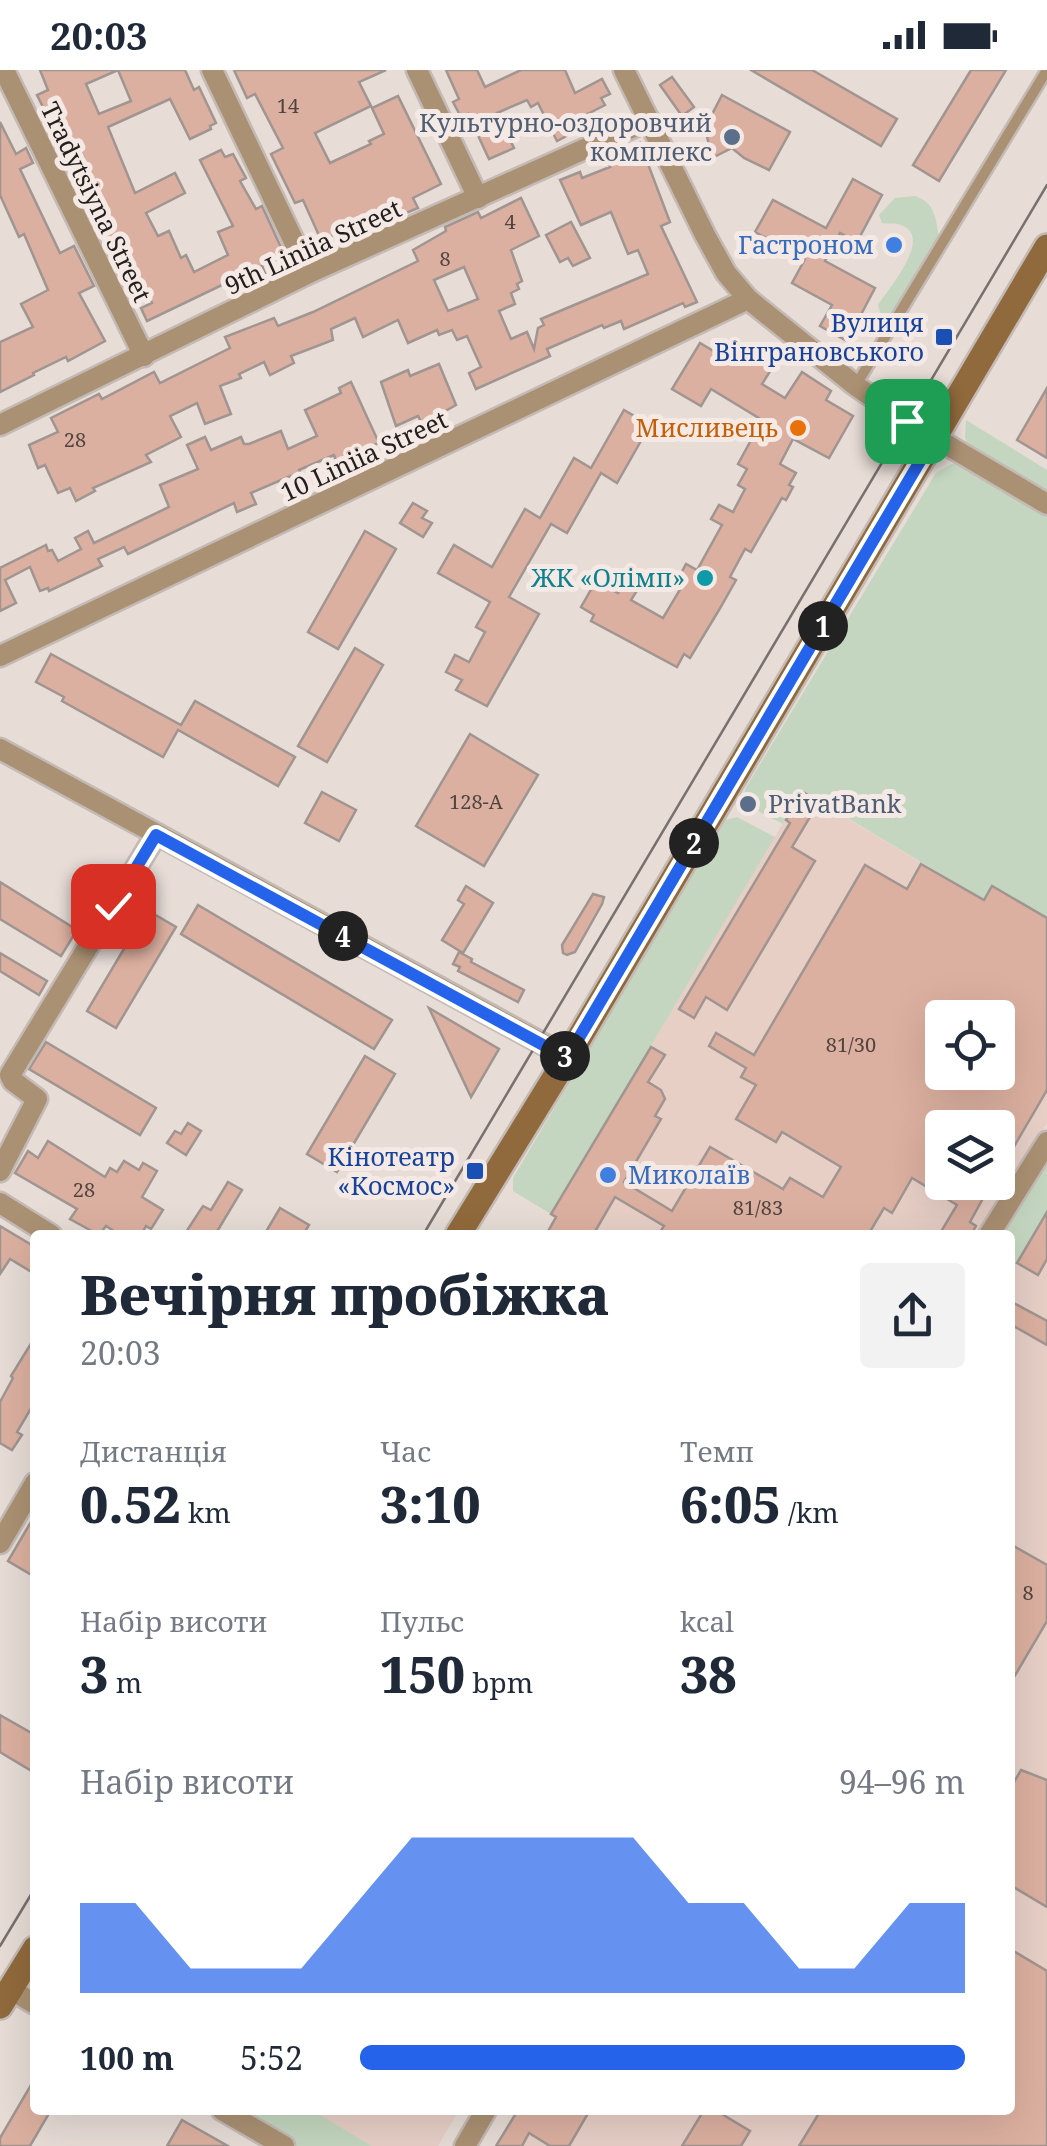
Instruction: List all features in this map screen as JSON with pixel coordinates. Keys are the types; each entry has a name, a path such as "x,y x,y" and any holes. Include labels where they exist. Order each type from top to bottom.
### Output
{"main road":[{"path":"461,1230 1047,247"},
{"path":"5,1997 30,1957"}],"street":[{"name":"Tradytsiyna Street","path":"4,70 144,356"},
{"path":"212,70 309,274"},
{"path":"417,70 478,198"},
{"path":"624,70 705,235 726,273 748,299 856,386 1047,504"},
{"name":"9th Liniia Street","path":"0,424 309,274 650,120"},
{"name":"10 Liniia Street","path":"0,656 748,299"},
{"path":"0,748 567,1058"},
{"path":"0,1170 37,1102 36,1096 10,1076 156,835"},
{"path":"992,1230 1047,1142"},
{"path":"0,1204 43,1230"},
{"path":"0,1543 30,1492"},
{"path":"5,1997 30,2003"},
{"path":"231,2115 284,2146"},
{"path":"465,2146 483,2115"}],"lane":[{"path":"856,386 1046,70"}],"shaded area":[{"path":"802,791 983,900 992,886 1047,918 1047,1123 1015,1177 1015,1110 925,1110 925,1200 1002,1200 984,1230 579,1230 551,1214"},
{"path":"1047,1212 1047,2146 495,2146 513,2115 1015,2115 1015,1266"},
{"path":"320,2115 456,2115 438,2146 372,2146"}],"green space":[{"path":"915,196 930,206 939,236 893,317 886,321 878,305 906,262 913,239 909,230 898,224 882,223 879,215 895,198"},
{"path":"966,420 1047,470 1047,498 968,447"},
{"path":"961,463 1047,512 1047,918 993,886 984,900 803,791 783,824 758,811 745,796 745,789 936,473"},
{"path":"737,817 775,837 551,1214 513,1191 513,1178 720,827 725,820"},
{"path":"1047,1163 1047,1212 1015,1266 1015,1230 1004,1230"},
{"path":"244,2115 320,2115 372,2146 297,2146"}],"building":[{"path":"40,70 118,70 185,70 194,90 199,87 216,123 211,129 190,139 170,99 108,127 135,193 175,173 185,193 146,213 158,236 169,231 181,258 186,255 194,272 228,255 218,232 233,226 200,160 221,150 225,157 233,154 246,178 240,181 256,209 262,206 285,256 262,266 265,273 250,279 247,273 147,321 141,308 152,303 127,251 117,256 103,232 82,177 90,174 78,144 62,151 57,139 70,133 57,103 44,109 37,95 48,90","holes":["118,70 131,101 99,114 86,84"]},
{"path":"234,70 386,70 359,82 371,106 315,133 330,163 384,134 372,108 398,96 441,184 413,198 418,208 399,216 394,205 362,220 367,232 356,237 351,228 321,240 303,200 295,203 271,154 283,148 255,94 247,98"},
{"path":"446,70 477,70 485,87 521,70 565,70 575,93 602,79 610,94 601,98 605,105 570,123 574,132 557,141 538,103 531,107 527,100 497,113 514,148 489,159 468,114 461,117 453,102 459,99"},
{"path":"751,70 812,70 897,119 881,146"},
{"path":"971,70 1006,70 939,181 913,165"},
{"path":"672,77 694,107 682,116 660,85"},
{"name":"Культурно-оздоровчий комплекс","path":"722,95 790,132 769,170 732,148 712,158 705,128"},
{"path":"0,122 16,154 26,148 33,163 20,169 60,253 74,246 94,286 79,293 105,341 0,392 0,342 33,327 21,304 48,290 24,234 19,237 0,195"},
{"path":"640,143 670,222 661,226 697,302 685,307 683,303 624,329 621,321 604,328 602,325 547,349 550,356 476,389 469,373 481,367 467,336 457,340 452,330 439,335 437,330 408,343 398,320 363,337 355,318 331,329 333,340 291,356 294,363 270,375 264,362 239,374 241,378 220,386 231,414 205,424 197,403 170,416 181,437 146,455 151,462 93,488 95,491 76,501 70,488 58,493 45,465 38,468 29,445 58,432 51,418 99,394 102,399 154,372 160,383 230,348 225,337 274,318 278,326 313,312 418,261 413,250 446,231 445,227 478,212 481,218 521,198 539,236 511,250 522,281 517,284 519,289 511,293 515,304 499,311 511,339 527,332 534,349 538,328 544,325 541,319 648,274 638,250 628,254 611,212 581,225 560,180 580,172 582,178 610,167 606,158","holes":["464,267 478,299 448,311 434,280"]},
{"path":"853,179 882,195 857,242 840,233 825,261 875,288 847,341 820,326 832,305 792,283 805,259 755,232 773,200 826,228"},
{"path":"571,222 590,258 573,266 568,258 560,262 546,235"},
{"path":"735,341 774,365 762,384 785,398 802,372 831,391 826,400 853,416 829,458 793,439 780,464 796,473 789,485 793,487 786,500 782,498 751,552 745,549 730,577 736,580 719,610 690,658 684,654 677,667 591,621 594,615 581,607 596,581 618,593 625,582 638,589 631,600 663,618 684,583 678,579 686,564 697,570 722,525 711,519 719,505 733,512 745,489 738,485 747,469 738,464 762,420 711,389 701,406 672,389 700,343 725,358"},
{"path":"439,364 456,405 422,424 418,416 396,426 381,382 408,370 410,376"},
{"path":"351,382 379,443 336,461 334,455 251,493 256,504 237,512 234,503 128,554 124,547 98,559 102,566 49,591 40,591 30,567 5,580 16,603 0,611 0,568 46,545 58,561 81,549 75,538 88,531 94,543 169,507 160,485 198,469 187,445 205,437 211,450 241,437 244,444 249,444 281,431 288,449 317,436 305,410 341,393 339,388"},
{"path":"1047,388 1047,458 1017,440"},
{"path":"624,410 650,425 617,483 601,473 567,533 551,524 509,597 539,614 487,706 456,690 462,680 446,672 455,655 469,662 485,632 476,627 490,602 438,573 454,545 492,567 525,509 540,518 574,458 591,468"},
{"path":"413,503 427,511 422,518 432,523 423,537 400,523"},
{"path":"365,531 396,549 338,649 308,632"},
{"path":"355,648 383,665 327,762 298,746"},
{"path":"51,654 181,725 195,701 295,757 278,786 178,730 163,757 62,701 64,697 36,682"},
{"path":"470,734 538,775 484,866 416,826"},
{"path":"322,792 356,810 339,841 305,823"},
{"path":"803,792 819,802 792,847 815,861 727,1010 706,997 694,1018 679,1009 790,823 786,820"},
{"path":"921,864 984,900 992,886 1047,918 1047,1090 1015,1145 1015,1110 925,1110 925,1186 912,1178 892,1213 884,1208 871,1230 661,1230 664,1226 615,1197 596,1230 549,1230 556,1217 551,1214 651,1047 665,1055 648,1082 661,1090 665,1099 655,1116 661,1119 624,1182 672,1211 710,1147 783,1189 790,1178 823,1197 841,1167 782,1132 776,1142 736,1119 756,1085 741,1077 746,1068 709,1046 716,1033 754,1055 865,865 907,889"},
{"path":"0,882 77,930 61,956 0,919"},
{"path":"466,886 493,903 463,953 442,940 464,904 458,900"},
{"path":"593,894 604,897 602,904 575,952 567,955 562,945"},
{"path":"198,905 392,1020 374,1049 181,934"},
{"path":"147,910 176,927 116,1028 87,1011"},
{"path":"459,952 524,990 518,1002 458,971 460,967 453,964"},
{"path":"0,953 47,981 39,995 0,971"},
{"path":"429,1008 499,1049 471,1097"},
{"path":"46,1042 156,1108 140,1135 29,1069"},
{"path":"365,1056 395,1074 337,1172 307,1154"},
{"path":"188,1123 201,1131 186,1155 167,1143 175,1131 181,1134"},
{"path":"48,1141 105,1177 110,1168 117,1172 124,1161 139,1170 143,1163 157,1171 142,1197 163,1210 151,1229 146,1226 144,1230 112,1230 106,1226 103,1230 90,1230 70,1219 77,1209 15,1173 28,1151 38,1158"},
{"path":"228,1182 242,1190 218,1230 187,1230 203,1206 211,1210"},
{"path":"949,1200 982,1200 970,1222 976,1226 974,1230 942,1230 957,1205"},
{"path":"280,1208 309,1225 306,1230 267,1230"},
{"path":"1047,1212 1047,1259 1038,1275 1017,1263"},
{"path":"0,1226 30,1244 30,1271 10,1259 0,1274"},
{"path":"1015,1304 1047,1321 1047,1345 1015,1327"},
{"path":"30,1345 30,1410 12,1450 0,1443 0,1402"},
{"path":"30,1524 30,1574 8,1561"},
{"path":"1015,1547 1047,1565 1047,1621 1015,1675"},
{"path":"0,1715 30,1732 30,1770 0,1752"},
{"path":"1021,1770 1047,1780 1047,1907 1015,1888 1015,1780"},
{"path":"1015,1952 1047,1971 1047,2146 799,2146 818,2115 1015,2115"},
{"path":"30,2087 30,2115 48,2115 30,2146 0,2146 0,2138"},
{"path":"515,2115 587,2115 569,2146 550,2146 529,2133 522,2146 496,2146"},
{"path":"701,2115 723,2115 750,2131 741,2146 682,2146"},
{"path":"182,2120 228,2146 167,2146"}],"tram line":[{"path":"426,1230 1047,185"},
{"path":"0,1946 30,1896"}],"place":[{"name":"Культурно-оздоровчий комплекс","path":"732,137"},
{"name":"Гастроном","path":"894,245"},
{"name":"Вулиця Вінграновського","path":"944,337"},
{"name":"Мисливець","path":"798,428"},
{"name":"ЖК «Олімп»","path":"705,578"},
{"name":"PrivatBank","path":"748,804"},
{"name":"Кінотеатр «Космос»","path":"475,1171"},
{"name":"Миколаїв","path":"608,1175"}],"route":[{"path":"113,906 156,835 567,1058 935,436 907,421"}]}
